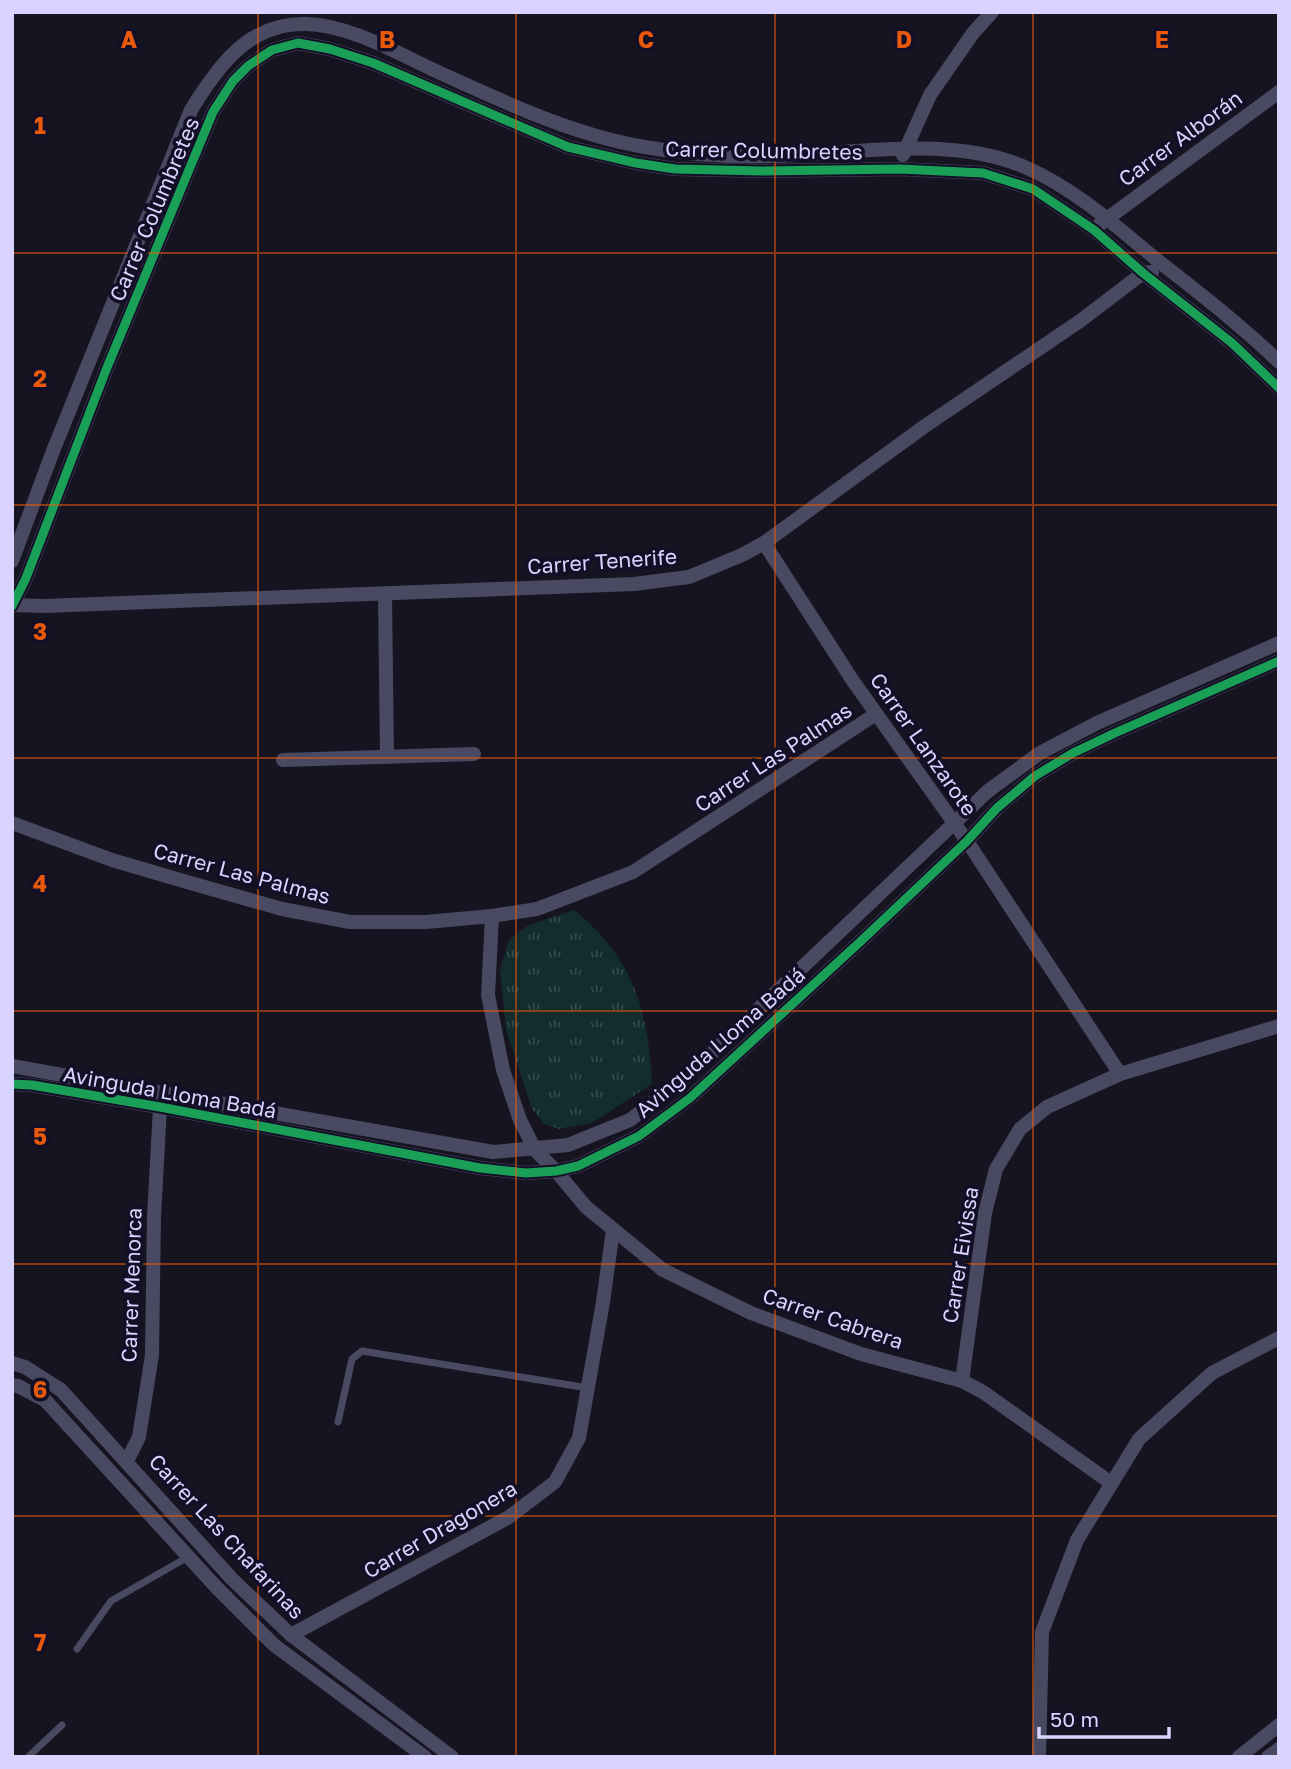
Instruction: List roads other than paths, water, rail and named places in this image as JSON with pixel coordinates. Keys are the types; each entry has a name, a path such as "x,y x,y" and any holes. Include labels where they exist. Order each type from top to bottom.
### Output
{"street":[{"path":"900,169 904,148 930,95 973,33 992,12"},
{"name":"Carrer Columbretes","path":"12,561 53,451 191,110 221,65 236,50 267,30 304,23 336,27 499,100 574,129 642,147 708,156 793,155 904,148 980,153 1027,168 1088,204 1244,329 1279,362"},
{"name":"Carrer Columbretes","path":"13,606 106,370 213,112 233,82 248,66 272,50 298,43 330,49 373,63 568,147 636,163 675,169 900,169 983,173 1033,189 1094,230 1143,273 1232,343 1279,388"},
{"name":"Carrer Alborán","path":"1094,230 1279,92"},
{"path":"1143,273 1169,269"},
{"name":"Carrer Tenerife","path":"13,606 634,584 689,576 742,555 764,543 1143,273"},
{"name":"Carrer Lanzarote","path":"764,543 876,714 955,823 1120,1074"},
{"path":"385,594 387,757"},
{"name":"Avinguda Lloma Badá","path":"12,1066 493,1152 568,1145 630,1120 694,1071 988,791 1040,752 1097,723 1279,643"},
{"name":"Avinguda Lloma Badá","path":"12,1084 160,1107 480,1168 526,1174 578,1166 639,1136 690,1098 967,841 997,808 1035,776 1073,753 1279,661"},
{"name":"Carrer Las Palmas","path":"12,824 112,860 282,909 350,922 426,922 492,916 537,909 633,872 876,714"},
{"path":"283,760 474,754"},
{"name":"Carrer Cabrera","path":"492,916 488,995 503,1070 520,1121 535,1150 586,1207 663,1270 751,1312 861,1354 962,1381 983,1392 1111,1483"},
{"name":"Carrer Eivissa","path":"962,1381 985,1213 996,1170 1020,1129 1047,1107 1120,1074 1279,1026"},
{"name":"Carrer Menorca","path":"127,1461 139,1437 152,1355 154,1217 160,1107"},
{"name":"Carrer Dragonera","path":"292,1635 509,1517 555,1482 579,1438 613,1230"},
{"path":"1039,1757 1042,1632 1077,1540 1139,1439 1212,1373 1279,1338"},
{"name":"Carrer Las Chafarinas","path":"12,1363 25,1367 61,1390 232,1579 292,1635 452,1757"},
{"name":"Carrer Las Chafarinas","path":"12,1385 18,1385 45,1400 274,1645 425,1757"},
{"path":"1239,1757 1279,1725"},
{"path":"1268,1757 1279,1749"}],"lane":[{"path":"338,1422 352,1359 362,1351 589,1388"},
{"path":"77,1649 111,1601 188,1556"},
{"path":"28,1757 62,1725"}]}
